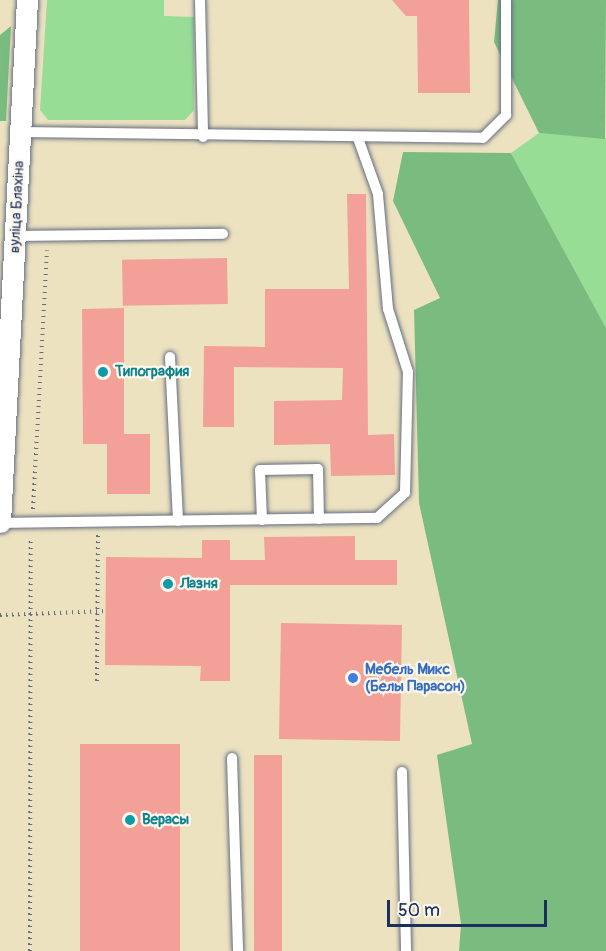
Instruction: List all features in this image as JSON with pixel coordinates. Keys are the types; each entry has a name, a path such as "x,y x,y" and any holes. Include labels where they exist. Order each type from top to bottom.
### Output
{"street":[{"name":"вуліца Блахіна","path":"0,522 27,0"}],"lane":[{"path":"200,0 203,137"},
{"path":"20,132 203,137 483,138 496,129 506,116 506,0"},
{"path":"0,522 377,518 405,493 408,372 388,309 378,194 358,138"},
{"path":"16,236 222,234"},
{"path":"170,357 178,521"},
{"path":"262,520 260,470 318,469 319,519"},
{"path":"232,758 238,951"},
{"path":"402,772 406,951"}],"path":[{"path":"30,951 27,614 48,237"},
{"path":"97,681 98,522"},
{"path":"0,615 105,611"}],"green space":[{"path":"47,0 164,0 164,16 194,17 194,110 185,120 48,120 40,110"},
{"path":"498,0 606,0 605,139 539,133 494,42"},
{"path":"11,26 6,121 0,121 0,35"},
{"path":"539,133 606,138 606,328 511,153"},
{"path":"403,152 511,153 606,328 606,951 459,951 461,924 437,755 472,744 419,503 414,310 440,298 393,201"}],"building":[{"path":"392,0 469,0 470,93 418,93 417,16 406,16"},
{"path":"347,194 366,194 368,435 394,434 395,475 331,476 330,444 274,445 274,401 342,400 343,368 234,367 234,427 203,427 204,346 265,347 265,289 349,289"},
{"path":"227,258 228,304 123,306 122,260"},
{"name":"Типография","path":"124,308 124,434 150,434 150,494 107,494 107,444 83,444 82,309"},
{"name":"Лазня","path":"355,536 355,560 397,560 397,585 230,585 230,681 200,681 201,666 105,665 106,557 202,558 202,540 230,540 230,560 265,560 264,537"},
{"path":"281,623 402,625 400,741 279,739"},
{"name":"Верасы","path":"80,744 180,744 180,951 80,951"},
{"path":"254,755 282,755 282,951 254,951"}],"place":[{"name":"Типография","path":"103,372"},
{"name":"Лазня","path":"168,584"},
{"name":"Мебель Микс (Белы Парасон)","path":"353,678"},
{"name":"Верасы","path":"130,820"}]}
